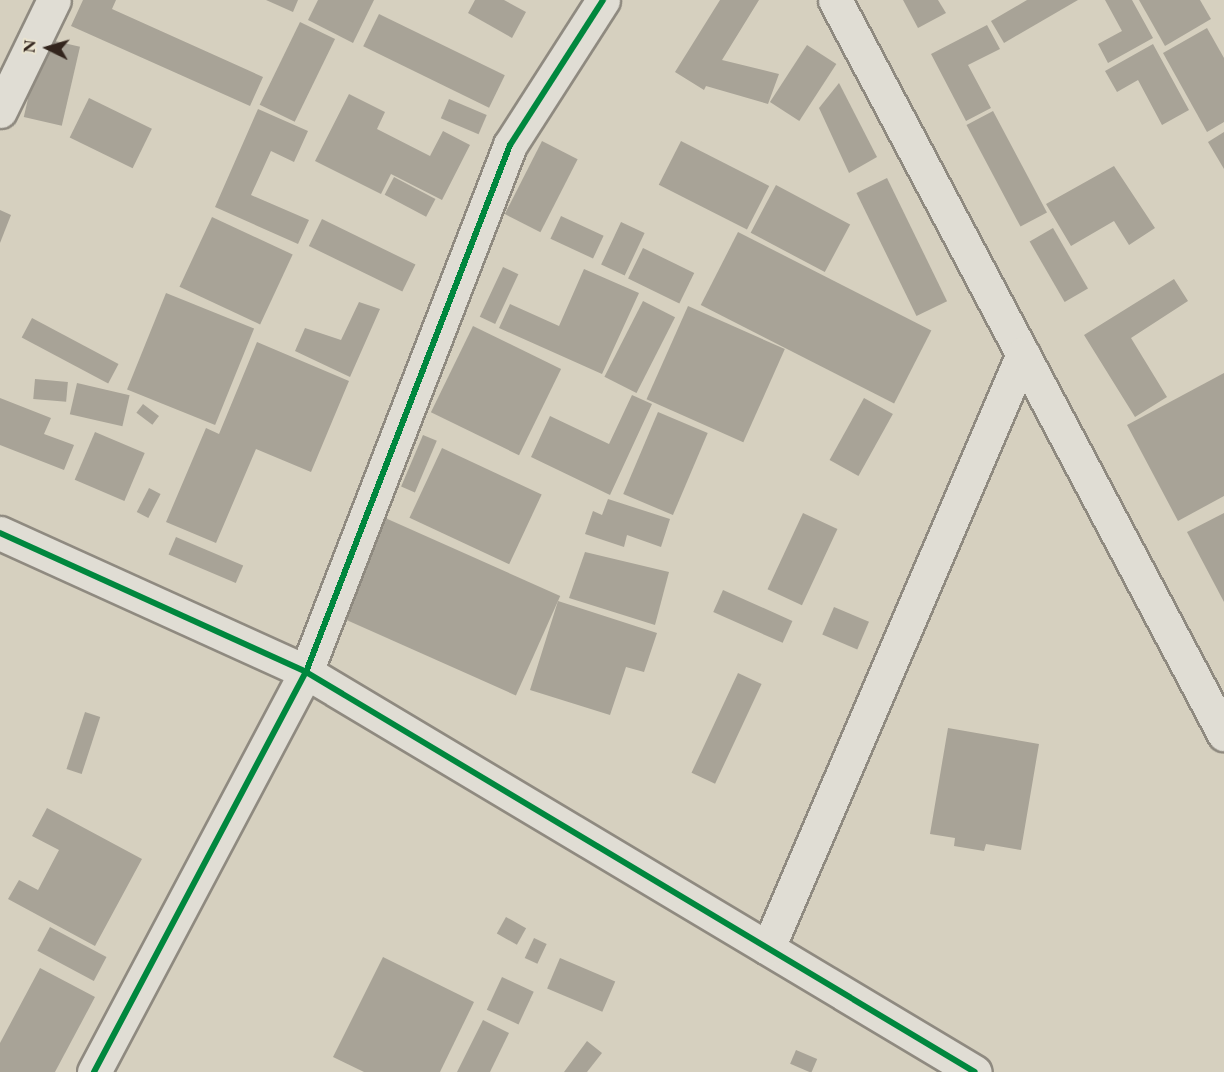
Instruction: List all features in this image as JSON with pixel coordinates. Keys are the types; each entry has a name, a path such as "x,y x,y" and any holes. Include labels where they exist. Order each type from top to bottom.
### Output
{"street":[{"path":"0,111 54,0"},
{"path":"94,1072 306,672 510,146 603,0"},
{"path":"835,0 1224,734"},
{"path":"768,948 1023,354"},
{"path":"0,532 306,672 975,1072"}],"building":[{"path":"83,0 116,0 112,9 263,77 250,106 71,26"},
{"path":"266,0 298,0 293,12"},
{"path":"318,0 374,0 353,43 308,20"},
{"path":"475,0 504,0 526,12 512,38 468,13"},
{"path":"720,0 759,0 722,60 779,74 768,104 706,86 704,90 675,72"},
{"path":"903,0 938,0 946,13 918,28"},
{"path":"1027,0 1078,0 1004,43 991,21"},
{"path":"1105,0 1132,0 1153,38 1108,63 1098,44 1122,31"},
{"path":"1139,0 1200,0 1211,19 1165,46"},
{"path":"379,14 505,75 489,108 363,46"},
{"path":"300,22 335,39 295,122 260,105"},
{"path":"987,25 1000,49 968,65 991,108 966,121 931,54"},
{"path":"1207,28 1224,58 1224,122 1207,132 1163,53"},
{"path":"42,38 80,47 62,126 24,117"},
{"path":"1153,44 1189,110 1162,125 1138,80 1117,92 1105,71"},
{"path":"807,45 836,64 799,121 770,102"},
{"path":"839,83 877,157 849,173 819,108"},
{"path":"349,94 385,112 377,129 430,156 443,131 470,145 442,200 391,174 381,194 315,161"},
{"path":"89,98 152,129 133,168 70,138"},
{"path":"449,99 487,115 479,134 441,118"},
{"path":"258,109 308,131 294,162 271,151 251,195 309,220 298,244 215,207"},
{"path":"993,111 1047,213 1021,227 967,125"},
{"path":"1224,132 1224,169 1208,142"},
{"path":"542,141 578,159 540,232 505,214"},
{"path":"681,141 769,186 747,230 659,185"},
{"path":"1114,166 1155,228 1129,245 1114,221 1071,246 1046,204"},
{"path":"394,177 435,199 426,217 385,195"},
{"path":"887,178 947,301 916,316 856,193"},
{"path":"776,185 850,224 825,272 751,233"},
{"path":"0,210 11,215 0,243"},
{"path":"561,216 604,236 593,259 550,239"},
{"path":"212,217 293,255 260,324 179,287"},
{"path":"322,219 415,265 402,292 309,246"},
{"path":"621,222 645,233 625,276 601,265"},
{"path":"1053,228 1088,289 1065,302 1030,242"},
{"path":"738,232 931,331 894,404 701,305"},
{"path":"643,248 694,273 679,304 628,279"},
{"path":"503,267 518,274 495,324 480,317"},
{"path":"584,269 639,293 602,374 499,328 510,304 559,326"},
{"path":"1174,279 1188,301 1131,338 1167,397 1135,417 1084,335"},
{"path":"166,293 254,329 215,425 127,389"},
{"path":"643,301 675,317 636,393 604,377"},
{"path":"359,302 380,309 350,377 295,351 305,328 341,340"},
{"path":"688,306 785,349 743,442 647,399"},
{"path":"32,318 119,364 108,383 22,337"},
{"path":"473,326 561,369 519,455 431,412"},
{"path":"257,342 349,381 311,472 256,449 216,543 166,522 206,428 219,434"},
{"path":"1224,373 1224,496 1178,521 1127,425"},
{"path":"35,379 68,382 66,402 33,399"},
{"path":"77,383 130,395 122,426 70,414"},
{"path":"632,395 652,404 610,495 531,457 550,416 609,444"},
{"path":"0,398 51,418 44,434 74,445 64,470 0,445"},
{"path":"864,398 893,414 858,476 830,460"},
{"path":"143,404 159,416 152,425 136,413"},
{"path":"658,412 708,433 673,515 623,494"},
{"path":"95,432 145,453 124,501 75,480"},
{"path":"423,435 437,441 415,492 401,487"},
{"path":"442,448 542,494 509,564 409,518"},
{"path":"149,488 161,494 148,518 137,512"},
{"path":"608,499 670,519 661,547 627,535 624,547 585,534 593,511 602,515"},
{"path":"803,513 837,529 802,605 768,589"},
{"path":"1224,513 1224,602 1187,532"},
{"path":"383,517 560,596 516,695 339,617"},
{"path":"176,537 243,566 236,583 169,554"},
{"path":"585,552 669,572 655,625 569,598"},
{"path":"723,590 792,621 783,643 713,612"},
{"path":"558,601 657,633 644,672 626,667 610,715 530,690"},
{"path":"834,607 869,622 857,649 822,635"},
{"path":"738,673 762,684 715,784 692,773"},
{"path":"85,712 100,717 82,774 66,769"},
{"path":"948,728 1039,744 1021,850 986,844 984,851 954,846 955,838 930,834"},
{"path":"47,808 142,859 95,946 8,899 19,880 38,890 59,850 32,836"},
{"path":"506,917 526,928 517,945 497,934"},
{"path":"50,927 107,957 94,981 37,951"},
{"path":"534,938 547,944 537,964 525,958"},
{"path":"383,957 474,1002 440,1072 364,1072 333,1057"},
{"path":"560,958 615,981 602,1012 547,988"},
{"path":"40,968 95,997 55,1072 0,1072 0,1043"},
{"path":"502,977 534,992 519,1024 487,1010"},
{"path":"483,1020 509,1033 490,1072 457,1072"},
{"path":"587,1041 602,1053 587,1072 564,1072"},
{"path":"796,1050 817,1059 812,1072 790,1064"}],"cycle path":[{"path":"94,1072 306,672 510,145 603,0"},
{"path":"0,533 306,672 975,1072"}]}
